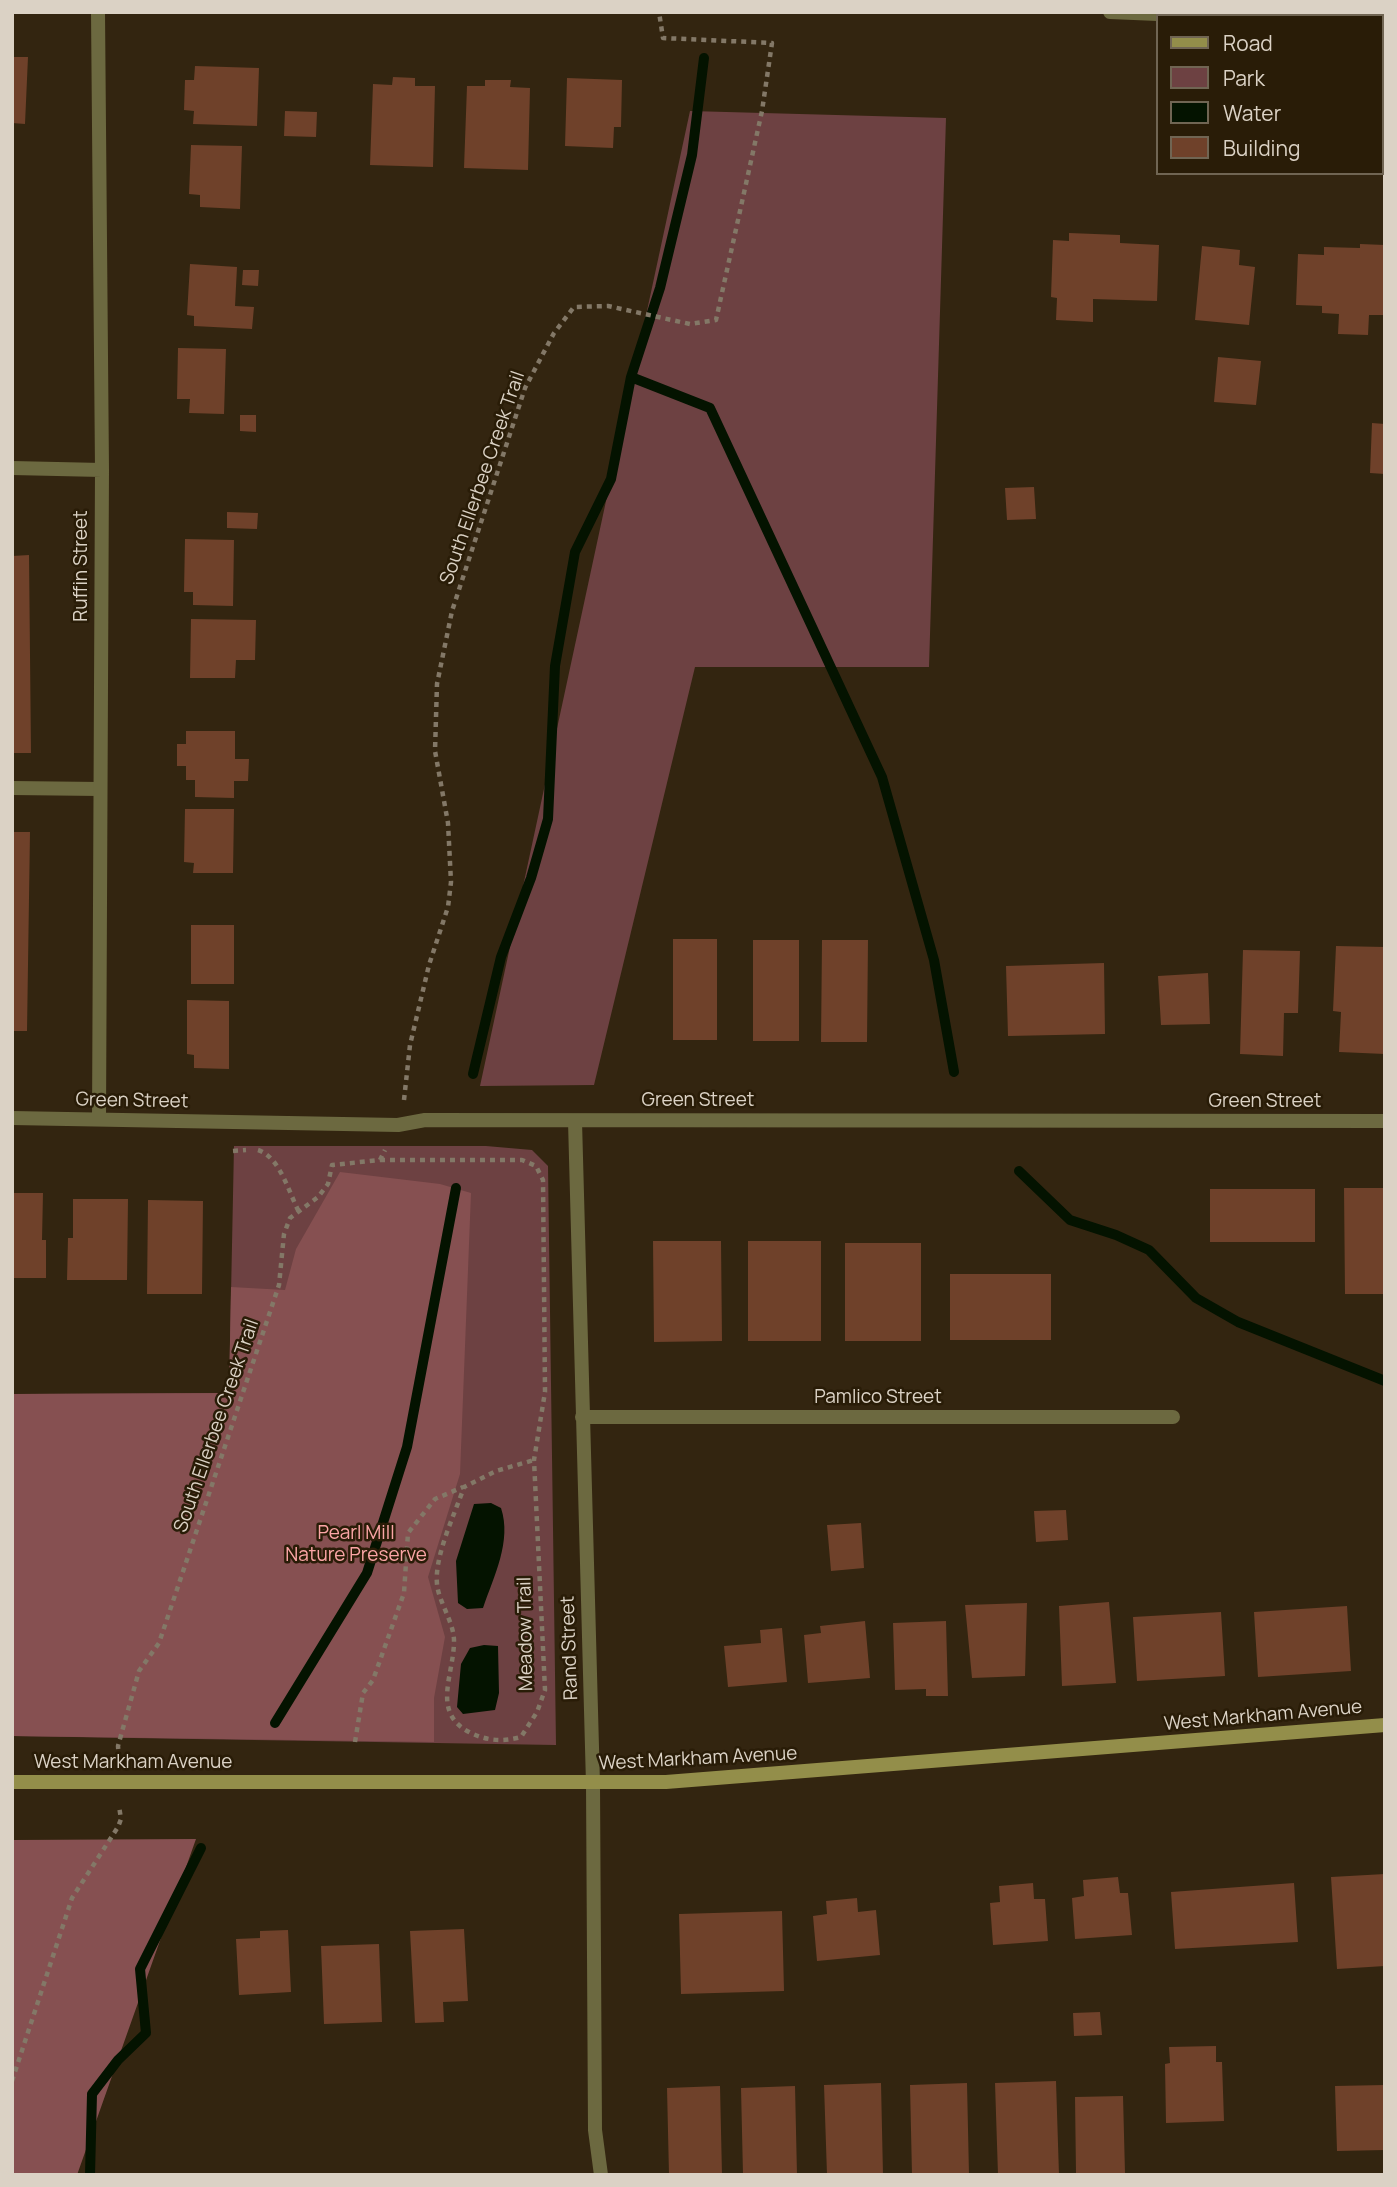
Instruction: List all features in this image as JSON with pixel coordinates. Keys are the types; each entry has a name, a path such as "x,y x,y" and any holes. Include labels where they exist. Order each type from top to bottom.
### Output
{"street":[{"name":"Ruffin Street","path":"98,12 102,470 99,1119"},
{"path":"1110,12 1158,14"},
{"path":"12,468 102,470"},
{"path":"12,788 100,789"},
{"name":"Green Street","path":"12,1118 387,1125 425,1120 1385,1121"},
{"name":"Rand Street","path":"575,1121 593,1784 595,2130 601,2175"},
{"name":"Pamlico Street","path":"583,1416 1173,1417"},
{"name":"West Markham Avenue","path":"12,1782 593,1784 807,1773 1385,1725"}],"path":[{"name":"South Ellerbee Creek Trail","path":"404,1095 410,1045 429,965 449,907 449,823 435,751 437,684 452,611 525,388 554,333 574,307 608,306 690,324 716,320 762,111 772,43 663,38 659,12"},
{"path":"380,1160 387,1147"},
{"path":"233,1151 259,1150 267,1153 279,1170 299,1212"},
{"name":"South Ellerbee Creek Trail","path":"119,1765 118,1746 139,1671 159,1643 279,1285 284,1234 290,1218 318,1197 328,1184 332,1165 380,1160"},
{"name":"Meadow Trail","path":"380,1160 522,1160 536,1166 543,1180 545,1391 534,1460 545,1690 537,1713 521,1737 505,1742 477,1736 458,1726 448,1713 447,1685 454,1639 437,1587 441,1553 464,1487"},
{"path":"355,1742 363,1693 373,1680 404,1593 408,1533 435,1499 496,1471 534,1460"},
{"path":"12,2081 72,1898 121,1819"}],"green space":[{"path":"690,111 946,118 929,667 695,667 594,1085 480,1086"},
{"name":"Pearl Mill Nature Preserve","path":"234,1146 486,1146 532,1150 548,1166 556,1745 12,1736 12,1394 229,1393"},
{"name":"Pearl Mill Nature Preserve","path":"340,1172 440,1184 471,1193 460,1474 428,1577 445,1637 434,1698 434,1742 12,1736 12,1394 229,1393 231,1287 285,1290 296,1249"},
{"path":"196,1839 77,2175 12,2175 12,1840"}],"water":[{"path":"491,1503 501,1508 504,1520 503,1546 483,1608 467,1609 458,1603 456,1561 474,1504"},
{"path":"498,1646 499,1693 495,1710 463,1714 457,1707 461,1664 470,1648"}],"building":[{"path":"12,57 28,57 25,124 12,123"},
{"path":"195,66 259,68 257,126 193,124 194,111 184,110 185,80 194,80"},
{"path":"393,77 415,78 415,86 435,86 433,167 370,165 373,84 392,85"},
{"path":"567,78 622,80 621,127 614,127 613,148 565,146"},
{"path":"485,80 511,80 510,87 530,88 528,170 464,168 467,86 485,86"},
{"path":"285,111 317,112 316,137 284,136"},
{"path":"191,145 242,146 240,209 200,207 200,195 189,194"},
{"path":"1069,233 1120,235 1120,243 1159,245 1157,301 1093,299 1093,322 1056,320 1057,298 1051,297 1053,240 1069,241"},
{"path":"1360,244 1385,245 1385,315 1369,315 1368,335 1338,334 1339,314 1322,313 1322,306 1296,305 1298,254 1324,255 1324,247 1360,248"},
{"path":"1202,246 1240,250 1239,265 1255,267 1249,325 1195,320"},
{"path":"190,264 237,267 235,306 254,307 252,329 194,326 194,316 187,315"},
{"path":"243,270 259,270 258,286 242,285"},
{"path":"178,348 226,349 224,414 189,413 190,399 177,399"},
{"path":"1218,357 1261,361 1256,405 1214,402"},
{"path":"240,415 256,415 256,432 240,431"},
{"path":"1372,423 1385,424 1385,474 1370,473"},
{"path":"1034,487 1036,519 1007,520 1005,488"},
{"path":"227,512 258,513 257,529 227,528"},
{"path":"185,539 234,540 233,606 193,605 193,592 184,592"},
{"path":"29,555 31,753 12,753 12,556"},
{"path":"191,619 256,620 255,660 236,660 235,678 190,678"},
{"path":"186,731 235,731 235,759 249,759 248,781 234,781 234,798 195,797 195,780 186,780 186,766 177,766 177,744 186,744"},
{"path":"185,809 234,809 233,873 193,873 194,863 184,862"},
{"path":"12,832 30,832 27,1031 12,1031"},
{"path":"191,925 234,925 234,984 191,984"},
{"path":"673,939 717,939 717,1040 673,1040"},
{"path":"753,940 799,940 799,1041 753,1041"},
{"path":"822,940 868,940 867,1042 821,1042"},
{"path":"1336,946 1385,947 1385,1054 1339,1052 1341,1012 1333,1011"},
{"path":"1243,950 1300,951 1298,1013 1284,1013 1283,1056 1240,1054"},
{"path":"1104,963 1105,1034 1008,1036 1006,966"},
{"path":"1208,973 1210,1024 1161,1025 1158,976"},
{"path":"187,1000 229,1001 229,1069 194,1068 194,1055 187,1054"},
{"path":"1344,1188 1385,1188 1385,1294 1345,1294"},
{"path":"1210,1189 1315,1189 1315,1242 1210,1242"},
{"path":"12,1193 43,1193 42,1240 46,1240 46,1278 12,1278"},
{"path":"73,1199 128,1199 127,1280 67,1280 68,1238 73,1238"},
{"path":"148,1200 203,1201 202,1294 147,1294"},
{"path":"653,1241 721,1241 722,1341 654,1342"},
{"path":"748,1241 821,1241 821,1341 748,1341"},
{"path":"845,1243 921,1243 921,1341 845,1341"},
{"path":"950,1274 1051,1274 1051,1340 950,1340"},
{"path":"1066,1510 1068,1540 1036,1542 1034,1511"},
{"path":"861,1523 864,1568 831,1571 827,1525"},
{"path":"1109,1602 1116,1683 1062,1686 1059,1606"},
{"path":"1027,1603 1025,1676 972,1678 965,1605"},
{"path":"1347,1606 1351,1671 1258,1677 1254,1612"},
{"path":"1221,1612 1225,1676 1137,1681 1133,1617"},
{"path":"865,1621 870,1678 808,1683 804,1635 821,1633 820,1626"},
{"path":"946,1621 948,1696 926,1696 926,1689 895,1690 893,1623"},
{"path":"782,1628 787,1682 728,1687 724,1646 761,1643 760,1630"},
{"path":"1385,1874 1385,1966 1337,1969 1331,1877"},
{"path":"1118,1877 1120,1893 1128,1893 1132,1935 1075,1939 1072,1898 1084,1896 1083,1880"},
{"path":"1033,1883 1034,1899 1045,1899 1048,1941 993,1945 990,1903 1000,1902 999,1886"},
{"path":"1294,1883 1298,1942 1175,1949 1171,1892"},
{"path":"857,1898 858,1912 876,1910 880,1955 817,1961 813,1916 827,1914 826,1901"},
{"path":"782,1911 784,1991 681,1994 679,1914"},
{"path":"464,1929 468,2001 443,2002 444,2022 415,2023 410,1931"},
{"path":"288,1930 291,1992 239,1995 236,1939 260,1938 260,1931"},
{"path":"379,1944 382,2022 324,2024 321,1946"},
{"path":"1100,2012 1102,2035 1074,2036 1073,2013"},
{"path":"1216,2046 1216,2062 1222,2062 1224,2121 1166,2123 1165,2064 1170,2063 1169,2047"},
{"path":"1056,2081 1059,2175 998,2175 995,2083"},
{"path":"881,2083 883,2175 827,2175 824,2085"},
{"path":"967,2083 969,2175 912,2175 910,2085"},
{"path":"1385,2085 1385,2150 1337,2151 1335,2086"},
{"path":"720,2086 722,2175 669,2175 667,2088"},
{"path":"795,2086 797,2175 743,2175 741,2088"},
{"path":"1123,2096 1125,2173 1076,2174 1075,2097"}],"waterway":[{"path":"473,1074 501,957 531,878 548,819 555,666 575,552 611,479 631,377 660,288 692,155 704,58"},
{"path":"631,377 710,408 882,777 934,960 954,1072"},
{"path":"1019,1171 1070,1220 1116,1235 1149,1250 1196,1298 1238,1322 1385,1381"},
{"path":"275,1723 367,1573 407,1447 456,1188"},
{"path":"90,2175 92,2094 118,2060 146,2033 140,1969 201,1848"}]}
